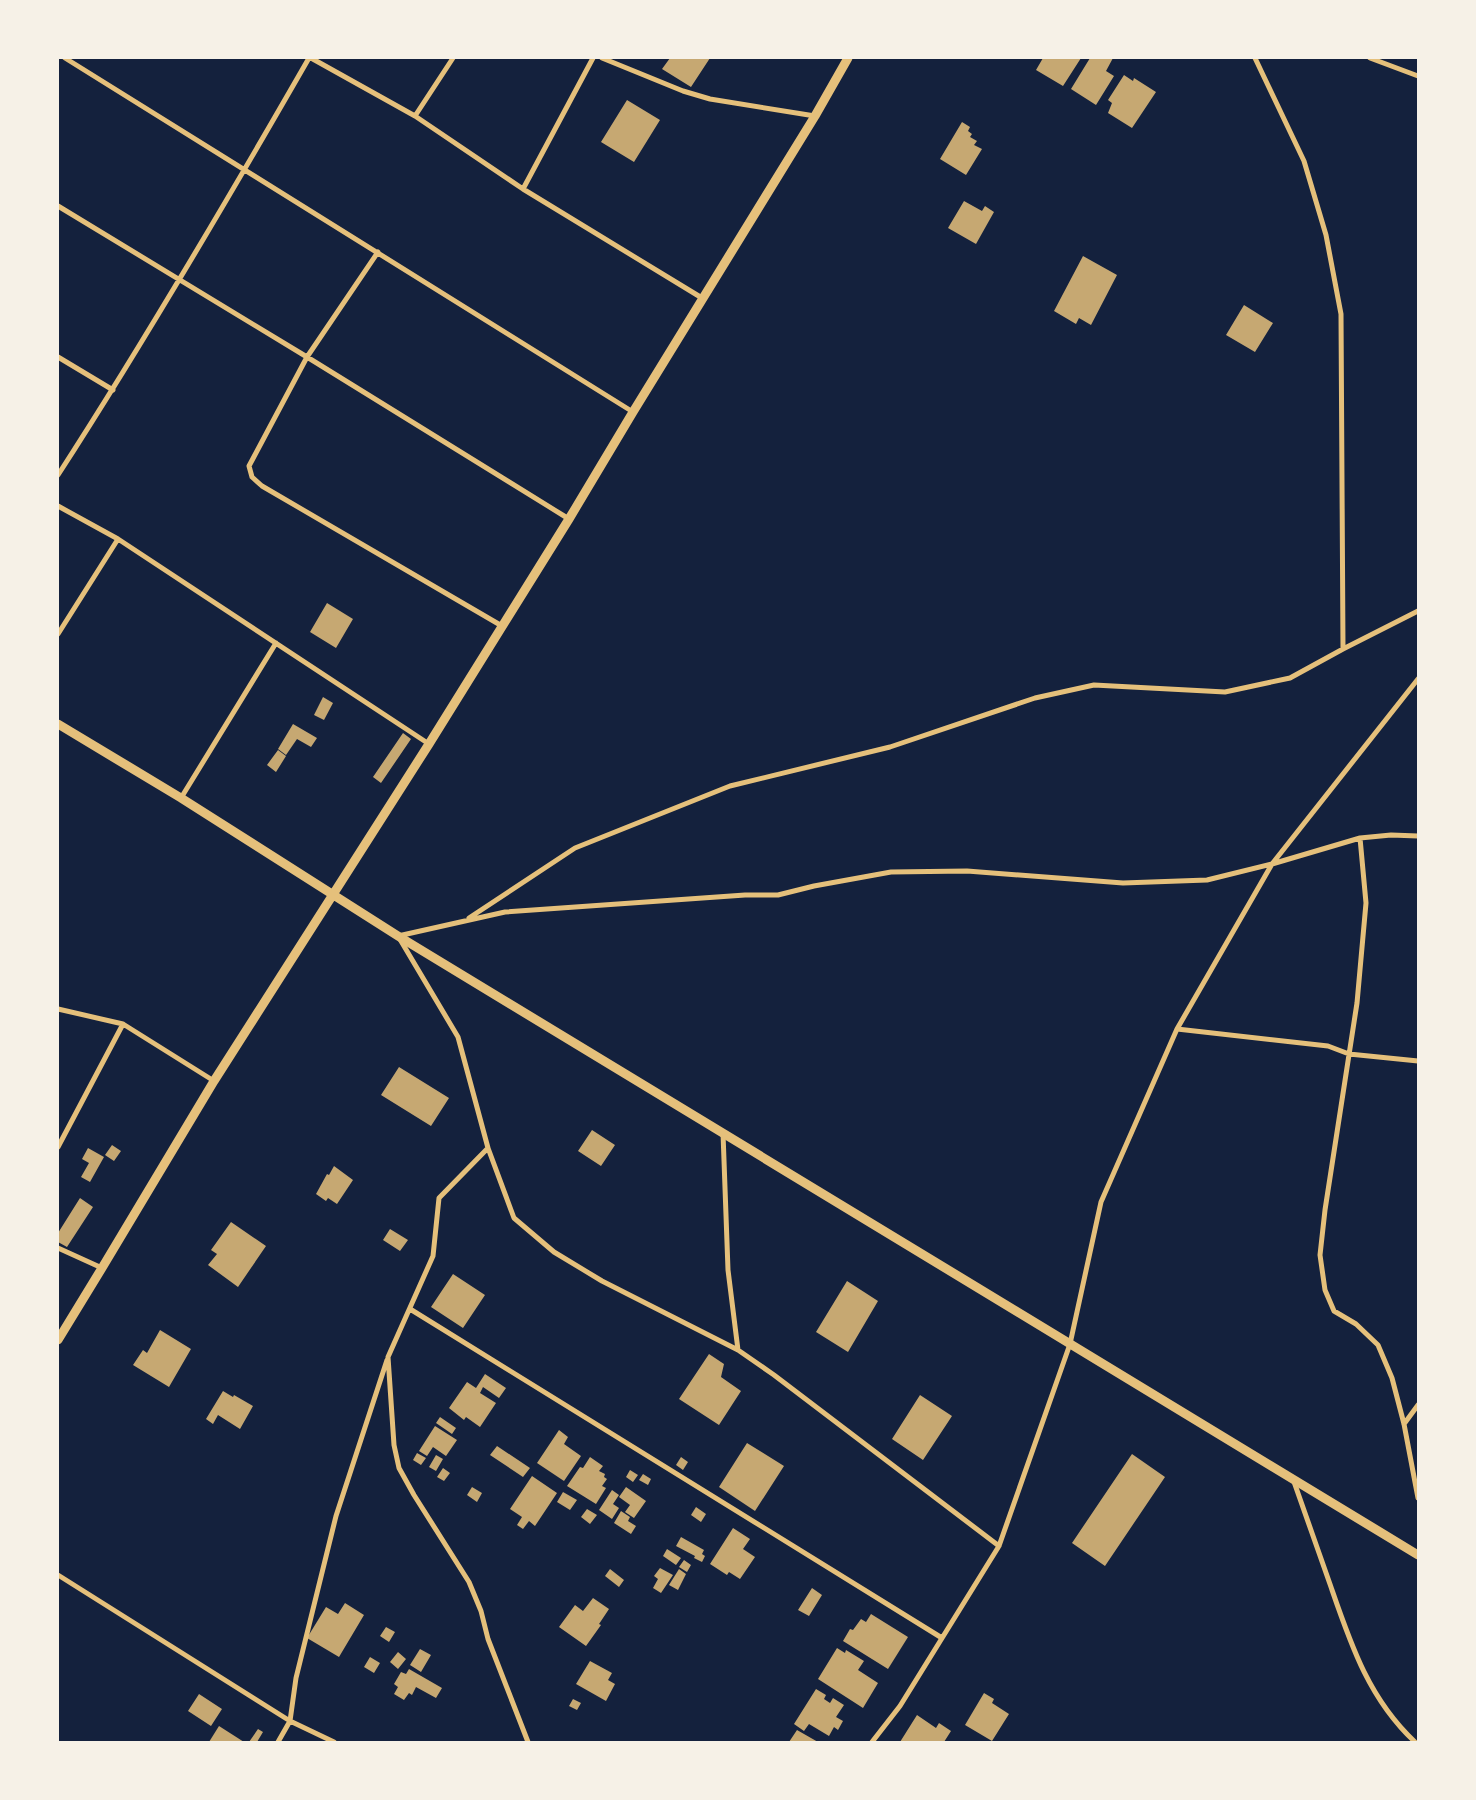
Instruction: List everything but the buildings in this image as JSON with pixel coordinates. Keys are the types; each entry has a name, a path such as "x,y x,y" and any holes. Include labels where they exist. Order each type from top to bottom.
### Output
{"street":[{"path":"65,58 633,412"},
{"path":"58,476 113,390 310,58 415,116 522,189 702,298"},
{"path":"415,116 453,58"},
{"path":"522,189 593,58"},
{"path":"602,58 683,91 710,99 815,116"},
{"path":"58,1340 214,1080 430,744 569,519 702,298 815,116 848,58"},
{"path":"1255,58 1304,161 1326,235 1341,314 1344,649"},
{"path":"1370,58 1418,76"},
{"path":"58,206 569,519"},
{"path":"378,252 307,357 249,466 252,477 271,491 502,626"},
{"path":"58,357 113,390"},
{"path":"58,506 118,539 430,744"},
{"path":"58,634 118,539"},
{"path":"466,920 575,848 730,786 890,747 1035,698 1094,685 1225,692 1290,678 1418,611"},
{"path":"182,798 276,643"},
{"path":"872,1742 900,1706 1000,1546 1070,1344 1101,1202 1177,1029 1272,864 1418,679"},
{"path":"58,724 182,798 398,936 1418,1555"},
{"path":"398,936 505,912 778,895 814,886 891,872 967,871 1123,883 1207,880 1272,864 1360,838 1391,835 1418,836"},
{"path":"1360,838 1366,904 1357,1003 1325,1210 1320,1255 1325,1290 1334,1311 1356,1324 1378,1345 1392,1378 1404,1424 1418,1498"},
{"path":"398,936 458,1037 488,1148 514,1218 554,1252 602,1281 738,1350 774,1374 1000,1546"},
{"path":"58,1009 123,1024 214,1080"},
{"path":"58,1147 123,1024"},
{"path":"1177,1029 1328,1046 1349,1054 1418,1061"},
{"path":"723,1133 728,1270 738,1350"},
{"path":"278,1742 290,1721 296,1678 336,1516 388,1357 434,1256 439,1198 488,1148"},
{"path":"58,1248 102,1268"},
{"path":"410,1309 942,1638"},
{"path":"388,1357 394,1445 399,1468 468,1582 481,1611 488,1639 528,1742"},
{"path":"1404,1424 1418,1405"},
{"path":"1293,1479 1353,1649 1373,1691 1400,1728 1415,1742"},
{"path":"58,1575 290,1721 334,1742"}]}
